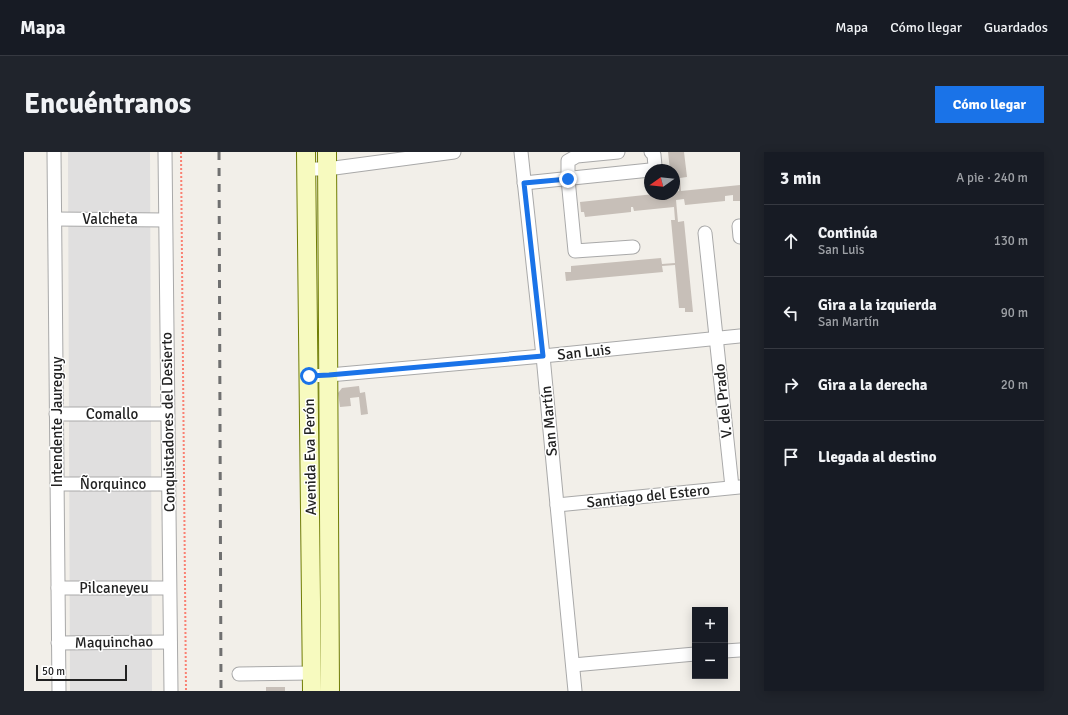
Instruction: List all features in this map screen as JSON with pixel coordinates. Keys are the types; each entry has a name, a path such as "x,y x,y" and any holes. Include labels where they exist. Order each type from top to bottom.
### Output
{"street":[{"name":"Intendente Jaureguy","path":"54,152 59,691"},
{"name":"Conquistadores del Desierto","path":"165,152 171,691"},
{"path":"306,160 454,152"},
{"name":"San Martín","path":"521,152 543,356 575,691"},
{"path":"618,152 577,156 568,161 568,179 575,251 633,247"},
{"path":"651,152 654,155 655,164"},
{"name":"Avenida Eva Perón","path":"306,160 312,691"},
{"name":"Avenida Eva Perón","path":"327,160 330,691"},
{"path":"524,183 644,171"},
{"name":"Valcheta","path":"55,219 165,220"},
{"name":"V. del Prado","path":"705,233 716,338 736,487"},
{"name":"San Luis","path":"309,376 543,356 740,336"},
{"name":"Comallo","path":"56,414 167,414"},
{"name":"Ñorquinco","path":"57,484 168,484"},
{"name":"Santiago del Estero","path":"557,506 736,487"},
{"name":"Pilcaneyeu","path":"58,588 169,588"},
{"name":"Maquinchao","path":"58,643 170,642"},
{"path":"728,651 740,650"},
{"path":"573,665 692,654"},
{"path":"239,674 312,673"}],"path":[{"path":"181,152 186,691"}],"shaded area":[{"path":"68,152 150,152 152,691 70,691"}],"building":[{"path":"668,152 684,152 687,177 680,178 680,164 669,164"},
{"path":"680,178 681,191 740,185 740,201 733,201 733,195 725,196 725,201 685,205 684,199 680,200"},
{"path":"644,195 644,200 676,200 678,222 684,221 693,312 685,312 685,308 679,308 675,265 662,266 663,272 566,281 565,272 571,272 571,266 661,258 662,264 675,263 671,220 675,220 674,207 634,211 633,207 631,207 631,212 585,217 584,212 581,212 580,202"},
{"path":"359,386 360,393 365,392 368,414 361,415 359,397 350,398 351,406 340,407 338,393 342,388"},
{"path":"266,687 285,687 285,691 266,691"}],"railway":[{"path":"219,152 221,691"}],"route":[{"path":"309,376 543,356 524,183 568,179"}]}
